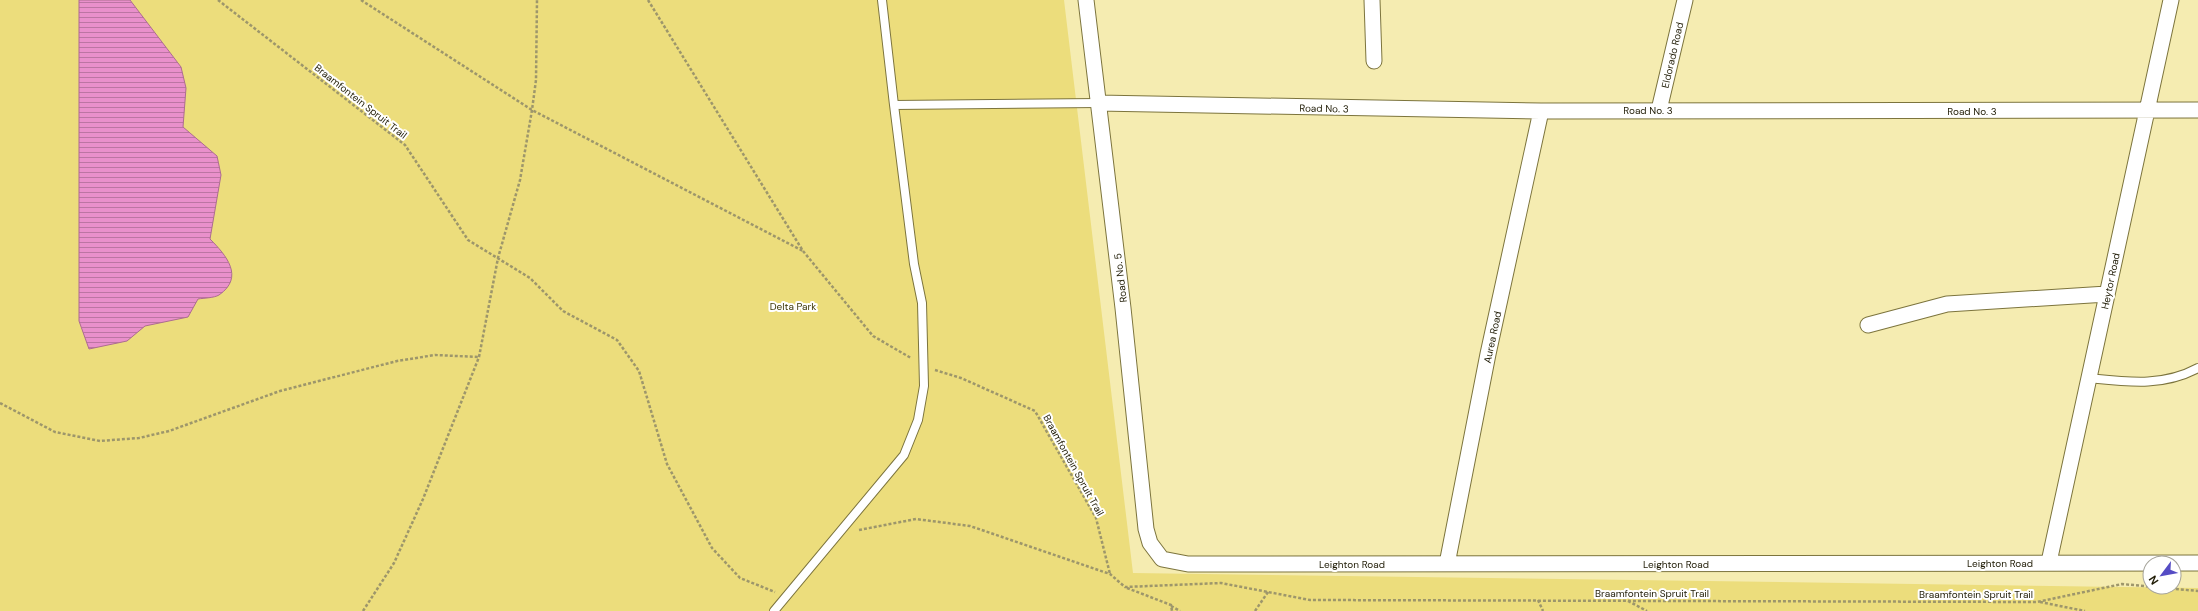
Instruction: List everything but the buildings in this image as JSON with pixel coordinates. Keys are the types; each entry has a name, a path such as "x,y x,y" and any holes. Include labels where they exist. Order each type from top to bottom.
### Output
{"street":[{"name":"Road No. 5","path":"1086,0 1123,308 1146,529 1150,543 1157,554"},
{"path":"1372,0 1374,61"},
{"name":"Eldorado Road","path":"1659,110 1685,0"},
{"name":"Heytor Road","path":"2048,562 2171,0"},
{"name":"Road No. 3","path":"1098,103 1372,109 2198,110"},
{"name":"Aurea Road","path":"1447,564 1488,354 1541,110"},
{"path":"1868,325 1935,306 1959,302 2107,294"},
{"name":"Leighton Road","path":"1157,554 1168,562 1188,564 2198,563"}],"lane":[{"path":"774,611 904,455 918,420 924,386 922,303 914,264 882,0"},
{"path":"894,106 1098,103"},
{"path":"2089,378 2140,382 2160,381 2185,376 2198,368"}],"path":[{"name":"Braamfontein Spruit Trail","path":"218,0 404,145 468,240 530,278 563,311 617,340 639,371 667,464 712,548 740,578 787,597"},
{"path":"361,0 532,110 803,251"},
{"path":"363,611 394,562 424,499 479,358 498,258 520,180 532,110 536,80 537,0"},
{"name":"Braamfontein Spruit Trail","path":"648,0 803,251 873,336 924,366 961,378 1035,411 1096,518 1110,574"},
{"path":"0,403 55,432 100,441 139,438 169,431 280,391 397,361 435,355 479,358"},
{"path":"838,534 916,519 970,526 1110,574 1124,587 1171,605 1180,611"},
{"name":"Braamfontein Spruit Trail","path":"1124,587 1220,583 1310,600 2037,602 2122,584 2198,591"},
{"path":"1255,611 1268,592"},
{"path":"1538,600 1544,611"},
{"path":"1627,600 1647,611"},
{"path":"2037,602 2085,611"},
{"path":"1171,605 1172,611"}],"green space":[{"name":"Delta Park","path":"0,0 1064,0 1133,573 2142,587 2142,595 2182,595 2182,588 2198,588 2198,611 0,611"}],"shaded area":[{"path":"79,0 130,0 181,67 186,88 183,127 217,156 221,175 210,239 227,259 232,274 231,281 227,288 217,296 198,299 188,317 145,326 127,341 89,349 79,321"}]}
